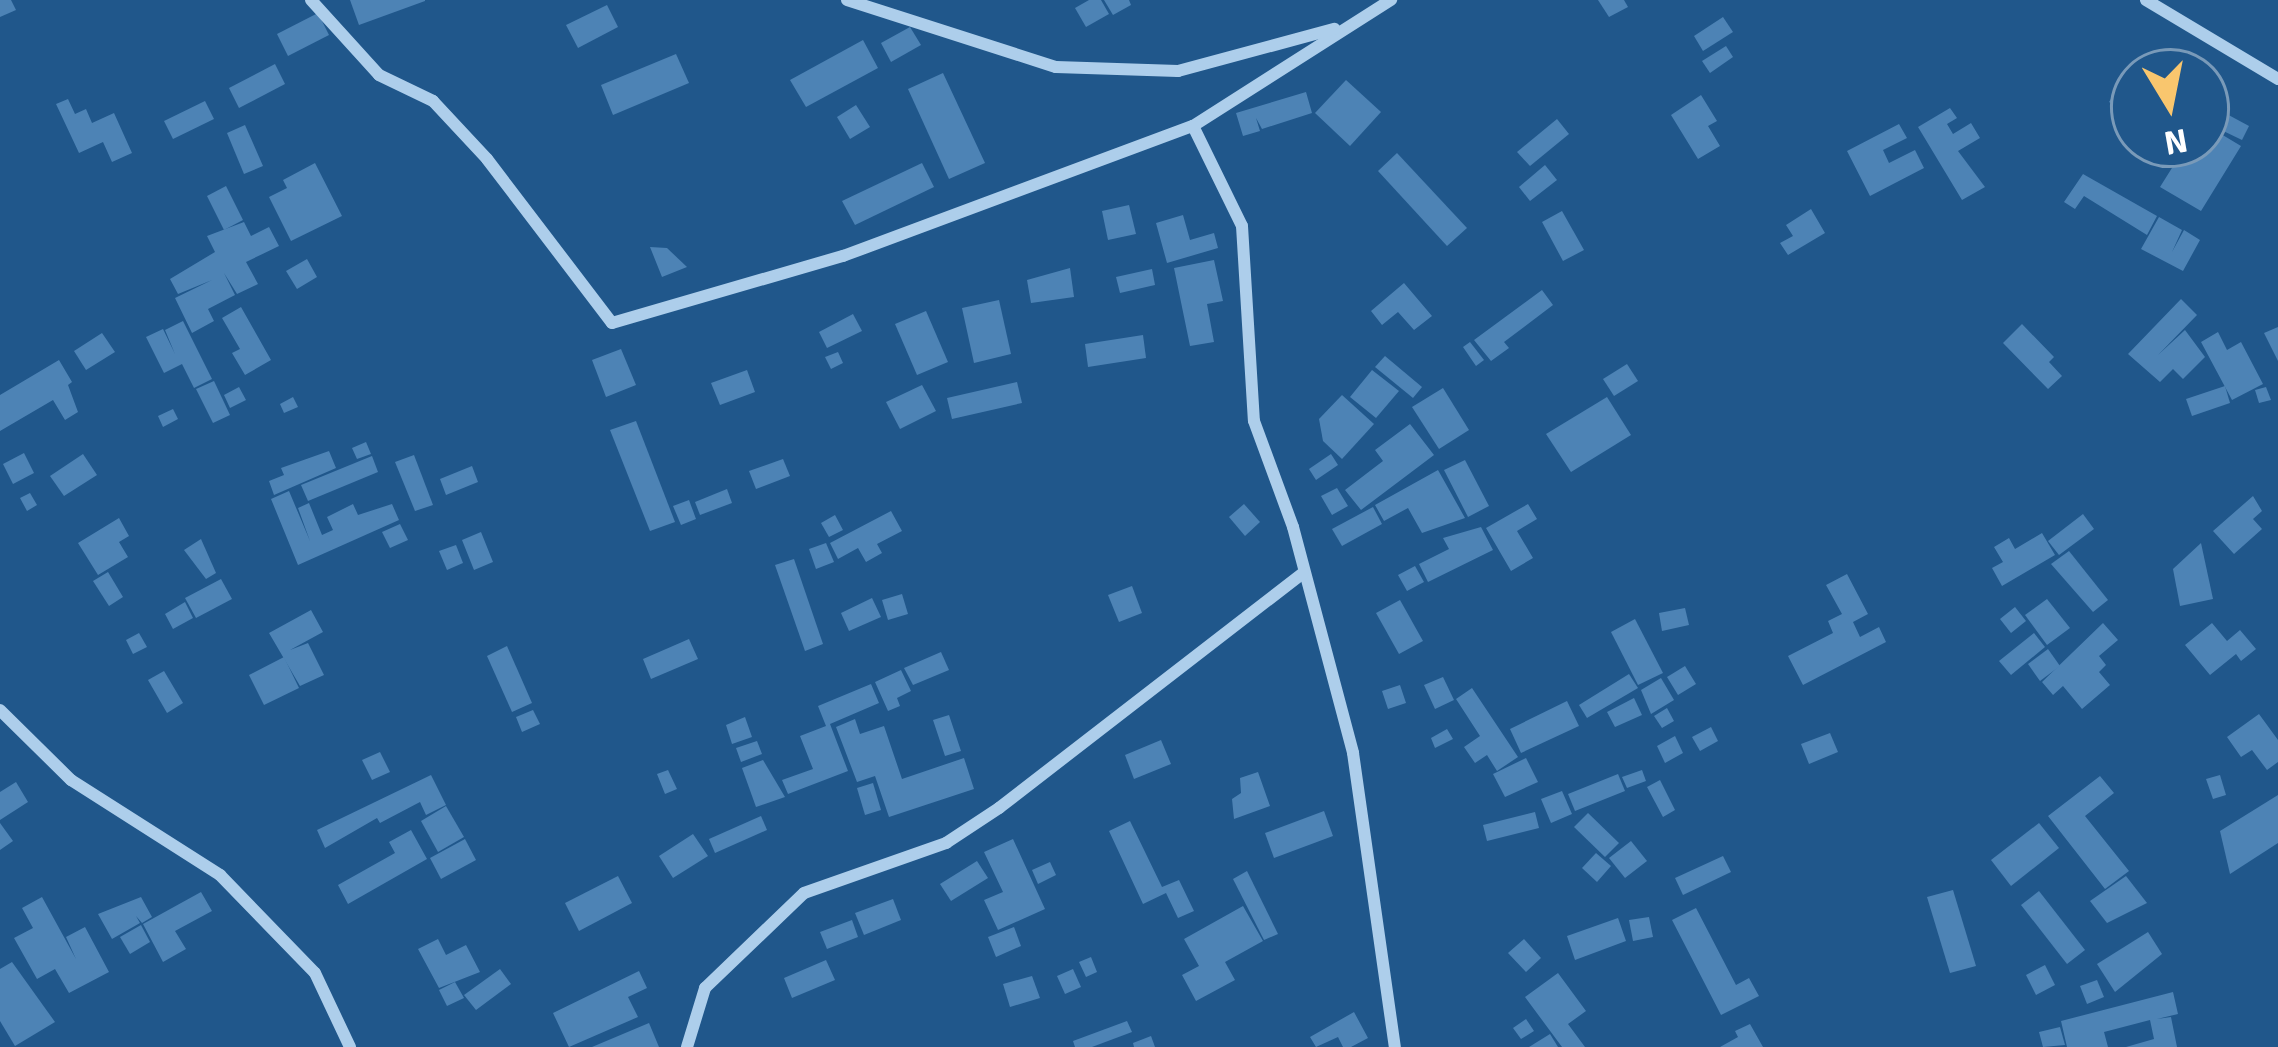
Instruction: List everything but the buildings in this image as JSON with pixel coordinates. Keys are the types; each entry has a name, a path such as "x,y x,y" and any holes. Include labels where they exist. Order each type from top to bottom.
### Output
{"street":[{"path":"311,0 379,75 434,101 487,160 612,323 843,256 1193,126 1391,0"},
{"path":"847,0 1056,67 1178,71 1348,26"},
{"path":"2146,0 2278,79"},
{"path":"1193,126 1242,226 1254,422 1293,526 1353,753 1395,1047"},
{"path":"686,1047 705,988 804,893 946,843 999,808 1303,573"},
{"path":"0,710 71,780 220,875 315,973 350,1047"}]}
